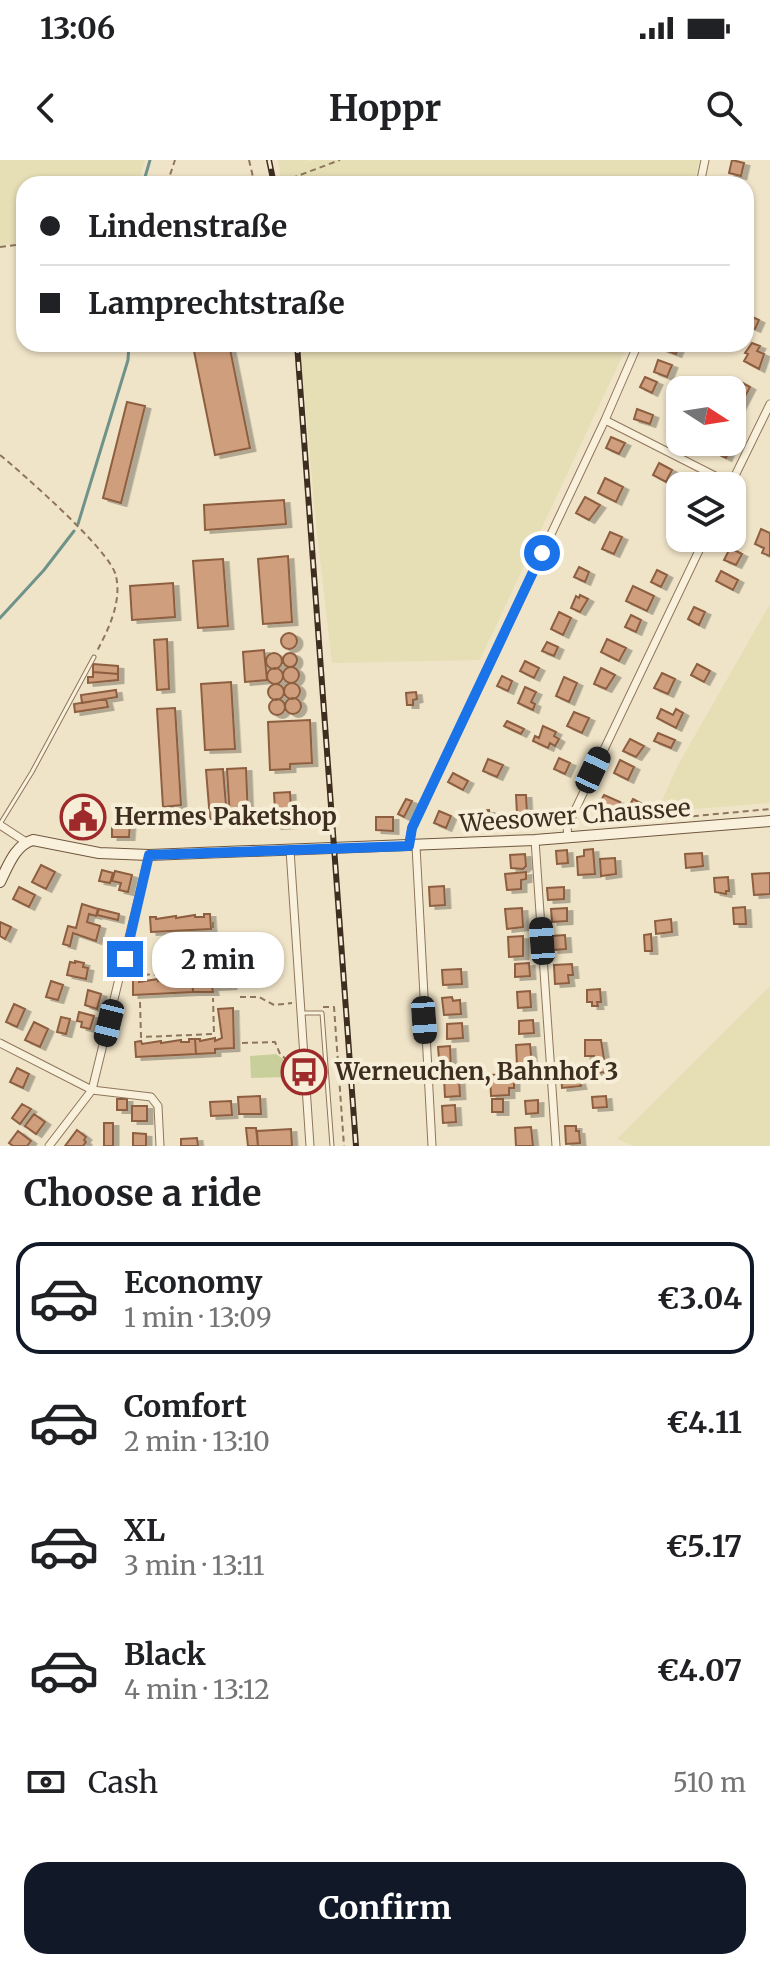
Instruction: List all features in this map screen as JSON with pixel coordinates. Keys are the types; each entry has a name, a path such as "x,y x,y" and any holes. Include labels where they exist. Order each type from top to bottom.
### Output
{"main road":[{"name":"Weesower Chaussee","path":"26,842 41,841 99,853 149,855 535,840 770,821"},
{"path":"0,882 26,842"}],"street":[{"path":"432,1146 412,828 635,352"},
{"path":"737,472 770,404"},
{"path":"605,420 706,472"},
{"path":"568,838 567,827 698,552"},
{"path":"0,824 26,842"},
{"path":"535,840 556,1146"},
{"path":"290,850 310,1146"},
{"path":"49,1146 92,1090 149,855"},
{"path":"0,1043 92,1090 151,1097 158,1106 160,1146"}],"lane":[{"path":"0,824 94,657"},
{"path":"300,1013 322,1013 332,1146"}],"path":[{"path":"297,176 340,160"},
{"path":"0,455 43,493 112,565 117,583 112,622 94,657"},
{"path":"654,831 654,824 666,818 770,809"},
{"path":"142,940 139,975 211,972 213,922"},
{"path":"238,936 264,935"},
{"path":"240,997 259,997 274,1005 290,1004"},
{"path":"140,1002 141,1037 214,1034 213,998"},
{"path":"320,1008 334,1007 344,1146"},
{"path":"242,1043 275,1042 280,1054 288,1061 289,1077 301,1090"}],"shaded area":[{"path":"0,160 145,160 140,176 16,176 16,244 0,245"},
{"path":"278,160 310,160 302,164 315,160 700,160 695,176 281,176"},
{"path":"301,352 624,352 480,660 332,663"},
{"path":"770,604 770,803 657,812 678,765"},
{"path":"770,986 770,1146 634,1146 617,1139"}],"green space":[{"path":"276,1054 283,1059 285,1077 251,1078 250,1056"}],"building":[{"path":"732,160 744,163 741,176 729,173"},
{"path":"754,344 760,346 757,351 764,354 759,369 744,361 748,354 745,353 754,352"},
{"path":"194,352 231,352 250,448 215,455"},
{"path":"658,360 672,365 666,377 654,372"},
{"path":"645,377 657,382 652,393 640,387"},
{"path":"127,402 145,406 121,503 103,498"},
{"path":"637,409 653,415 650,424 634,419"},
{"path":"611,437 625,443 619,454 606,448"},
{"path":"659,463 672,470 666,472 666,482 653,475"},
{"path":"605,478 623,487 616,502 598,493"},
{"path":"585,497 600,505 589,520 576,513"},
{"path":"284,500 286,524 205,530 204,505"},
{"path":"761,529 770,533 770,556 762,553 764,548 755,544"},
{"path":"610,532 622,537 614,554 602,549"},
{"path":"728,552 742,554 736,565 724,560"},
{"path":"288,556 292,622 263,624 258,559"},
{"path":"223,559 228,626 198,628 193,561"},
{"path":"579,567 589,572 585,582 574,577"},
{"path":"657,570 667,575 661,587 651,582"},
{"path":"721,571 738,580 733,590 716,581"},
{"path":"173,583 175,617 132,620 130,586"},
{"path":"633,586 654,596 647,611 626,601"},
{"path":"580,595 588,599 580,612 571,608 576,596 579,598"},
{"path":"694,607 705,612 699,625 688,619"},
{"path":"559,612 571,618 563,635 551,629"},
{"path":"631,615 641,620 636,632 625,627"},
{"path":"289,633 297,641 289,649 281,641"},
{"path":"167,639 169,689 157,690 154,640"},
{"path":"607,639 626,648 619,661 601,652"},
{"path":"547,642 558,647 554,656 542,651"},
{"path":"264,650 267,680 245,682 243,652"},
{"path":"274,653 282,661 274,669 266,661"},
{"path":"290,653 297,660 290,667 283,660"},
{"path":"525,661 539,668 534,678 520,671"},
{"path":"93,664 118,666 118,674 93,672"},
{"path":"697,664 710,671 704,682 691,675"},
{"path":"291,667 299,675 291,683 283,675"},
{"path":"275,668 283,676 275,684 267,676"},
{"path":"601,668 615,675 606,689 594,684"},
{"path":"93,672 118,674 118,680 88,683 88,677 93,677"},
{"path":"662,673 675,679 668,694 654,688"},
{"path":"502,676 512,681 508,691 497,686"},
{"path":"564,677 577,683 569,702 556,696"},
{"path":"231,682 235,749 205,750 201,684"},
{"path":"292,683 300,691 292,699 284,691"},
{"path":"276,684 284,692 276,700 268,692"},
{"path":"525,687 536,692 531,702 535,704 533,710 518,703"},
{"path":"116,690 117,697 82,703 81,695"},
{"path":"416,692 417,699 413,700 413,705 407,705 406,693"},
{"path":"293,698 301,706 293,714 285,706"},
{"path":"106,699 108,707 75,712 74,704"},
{"path":"277,699 285,707 277,715 269,707"},
{"path":"175,708 181,805 163,807 157,709"},
{"path":"661,709 673,715 676,709 683,713 676,728 657,718"},
{"path":"574,712 589,718 582,733 567,726"},
{"path":"310,720 312,763 290,764 290,769 270,770 268,722"},
{"path":"507,721 524,729 521,734 504,726"},
{"path":"543,726 556,732 554,736 559,739 555,746 550,743 548,748 533,741 535,736 539,738"},
{"path":"658,733 675,740 671,748 654,741"},
{"path":"630,739 644,746 636,757 623,751"},
{"path":"559,758 570,763 565,774 554,769"},
{"path":"488,759 503,765 497,777 483,771"},
{"path":"620,760 634,767 628,780 614,773"},
{"path":"246,768 248,817 230,818 227,769"},
{"path":"223,769 227,818 210,819 206,770"},
{"path":"453,773 468,781 463,790 448,782"},
{"path":"290,792 292,825 276,826 274,793"},
{"path":"516,795 526,795 527,813 517,814"},
{"path":"604,795 620,802 614,816 597,808"},
{"path":"406,799 412,801 404,817 398,814"},
{"path":"633,799 644,805 639,816 627,810"},
{"path":"87,808 99,816 86,835 74,827"},
{"path":"489,810 491,824 478,825 476,811"},
{"path":"439,811 451,816 446,828 434,823"},
{"path":"376,817 393,817 393,831 376,830"},
{"path":"112,823 130,823 129,837 112,837"},
{"path":"593,849 595,874 578,875 577,857 584,856 584,850"},
{"path":"567,850 568,863 557,864 556,851"},
{"path":"702,853 703,866 686,868 685,854"},
{"path":"525,854 526,866 523,869 511,868 510,855"},
{"path":"615,858 616,874 601,876 600,859"},
{"path":"41,865 55,872 46,889 32,882"},
{"path":"102,870 113,873 110,883 99,881"},
{"path":"115,871 132,875 128,892 119,890 121,883 112,881"},
{"path":"526,872 526,879 521,880 521,889 507,890 505,874"},
{"path":"770,873 770,894 754,895 752,874"},
{"path":"728,877 729,891 726,894 715,892 714,878"},
{"path":"444,886 445,905 430,906 429,887"},
{"path":"19,887 35,895 29,907 13,899"},
{"path":"564,887 564,899 548,900 547,888"},
{"path":"82,904 98,909 96,916 89,914 87,922 100,926 96,941 73,933 70,946 63,944 68,926 76,928"},
{"path":"745,907 746,924 734,924 733,908"},
{"path":"522,908 523,927 507,929 505,909"},
{"path":"567,908 567,921 552,922 551,909"},
{"path":"99,909 119,914 118,920 97,915"},
{"path":"204,914 210,914 211,929 151,932 150,917 204,917"},
{"path":"671,919 672,932 656,934 655,921"},
{"path":"0,922 11,927 5,939 0,936"},
{"path":"651,934 652,951 645,951 644,935"},
{"path":"565,935 566,949 553,950 551,936"},
{"path":"523,936 523,956 509,957 508,937"},
{"path":"230,946 231,986 212,987 213,992 193,992 192,977 212,976 212,979 219,976 215,947"},
{"path":"70,962 84,963 83,967 88,968 86,979 67,975"},
{"path":"529,963 530,976 515,977 515,964"},
{"path":"572,964 573,975 568,975 569,983 555,984 554,965"},
{"path":"461,969 462,984 443,985 442,970"},
{"path":"187,977 192,977 193,992 133,995 133,980 187,980"},
{"path":"51,981 63,985 58,1000 46,997"},
{"path":"600,989 601,1002 597,1002 598,1006 592,1006 592,1002 587,1002 587,990"},
{"path":"88,990 101,994 97,1009 85,1005"},
{"path":"530,991 531,1007 518,1008 517,992"},
{"path":"452,997 453,1001 460,1000 461,1014 444,1015 442,998"},
{"path":"14,1004 25,1009 17,1027 6,1022"},
{"path":"233,1008 234,1048 196,1054 195,1039 215,1038 215,1041 222,1038 218,1009"},
{"path":"79,1012 94,1016 90,1029 81,1027 82,1022 77,1021"},
{"path":"61,1017 70,1019 66,1034 57,1032"},
{"path":"533,1020 534,1033 519,1034 519,1021"},
{"path":"34,1022 48,1029 40,1047 25,1040"},
{"path":"462,1023 463,1038 447,1039 447,1024"},
{"path":"189,1039 195,1039 196,1054 136,1057 135,1042 189,1042"},
{"path":"585,1040 601,1040 604,1059 585,1056"},
{"path":"530,1044 532,1065 517,1065 516,1045"},
{"path":"450,1046 451,1069 440,1070 438,1047"},
{"path":"610,1063 611,1072 590,1073 590,1064"},
{"path":"17,1068 29,1074 23,1088 10,1082"},
{"path":"576,1071 581,1086 562,1088 561,1072"},
{"path":"507,1074 508,1080 514,1080 514,1088 509,1088 509,1095 491,1096 490,1075"},
{"path":"459,1077 460,1096 445,1097 444,1078"},
{"path":"260,1096 261,1114 239,1114 238,1097"},
{"path":"606,1096 607,1107 593,1108 592,1097"},
{"path":"117,1099 127,1099 127,1110 117,1110"},
{"path":"492,1099 503,1099 503,1112 492,1112"},
{"path":"538,1100 538,1113 526,1114 525,1101"},
{"path":"231,1101 232,1115 211,1116 210,1102"},
{"path":"22,1104 31,1109 20,1124 12,1118"},
{"path":"455,1105 456,1122 443,1123 442,1106"},
{"path":"132,1106 147,1106 147,1121 132,1121"},
{"path":"34,1114 45,1122 36,1134 25,1126"},
{"path":"104,1123 113,1123 113,1146 104,1146"},
{"path":"565,1126 576,1126 580,1143 566,1144"},
{"path":"531,1127 533,1146 516,1146 515,1128"},
{"path":"246,1128 256,1128 258,1146 248,1146"},
{"path":"291,1129 292,1146 258,1146 257,1131"},
{"path":"77,1130 86,1137 83,1146 65,1146"},
{"path":"18,1131 31,1141 27,1146 9,1143"},
{"path":"133,1133 146,1134 146,1146 133,1146"},
{"path":"197,1138 198,1146 181,1146 181,1139"}],"waterway":[{"path":"145,176 150,160"},
{"path":"78,524 128,352"},
{"path":"0,618 44,570 74,531"}],"railway":[{"path":"269,160 272,176"},
{"path":"298,352 356,1146"}],"place":[{"name":"Hermes Paketshop","path":"83,817"},
{"name":"Werneuchen, Bahnhof 3","path":"304,1072"}],"route":[{"path":"125,959 149,855 409,846 412,828 542,553"}]}
